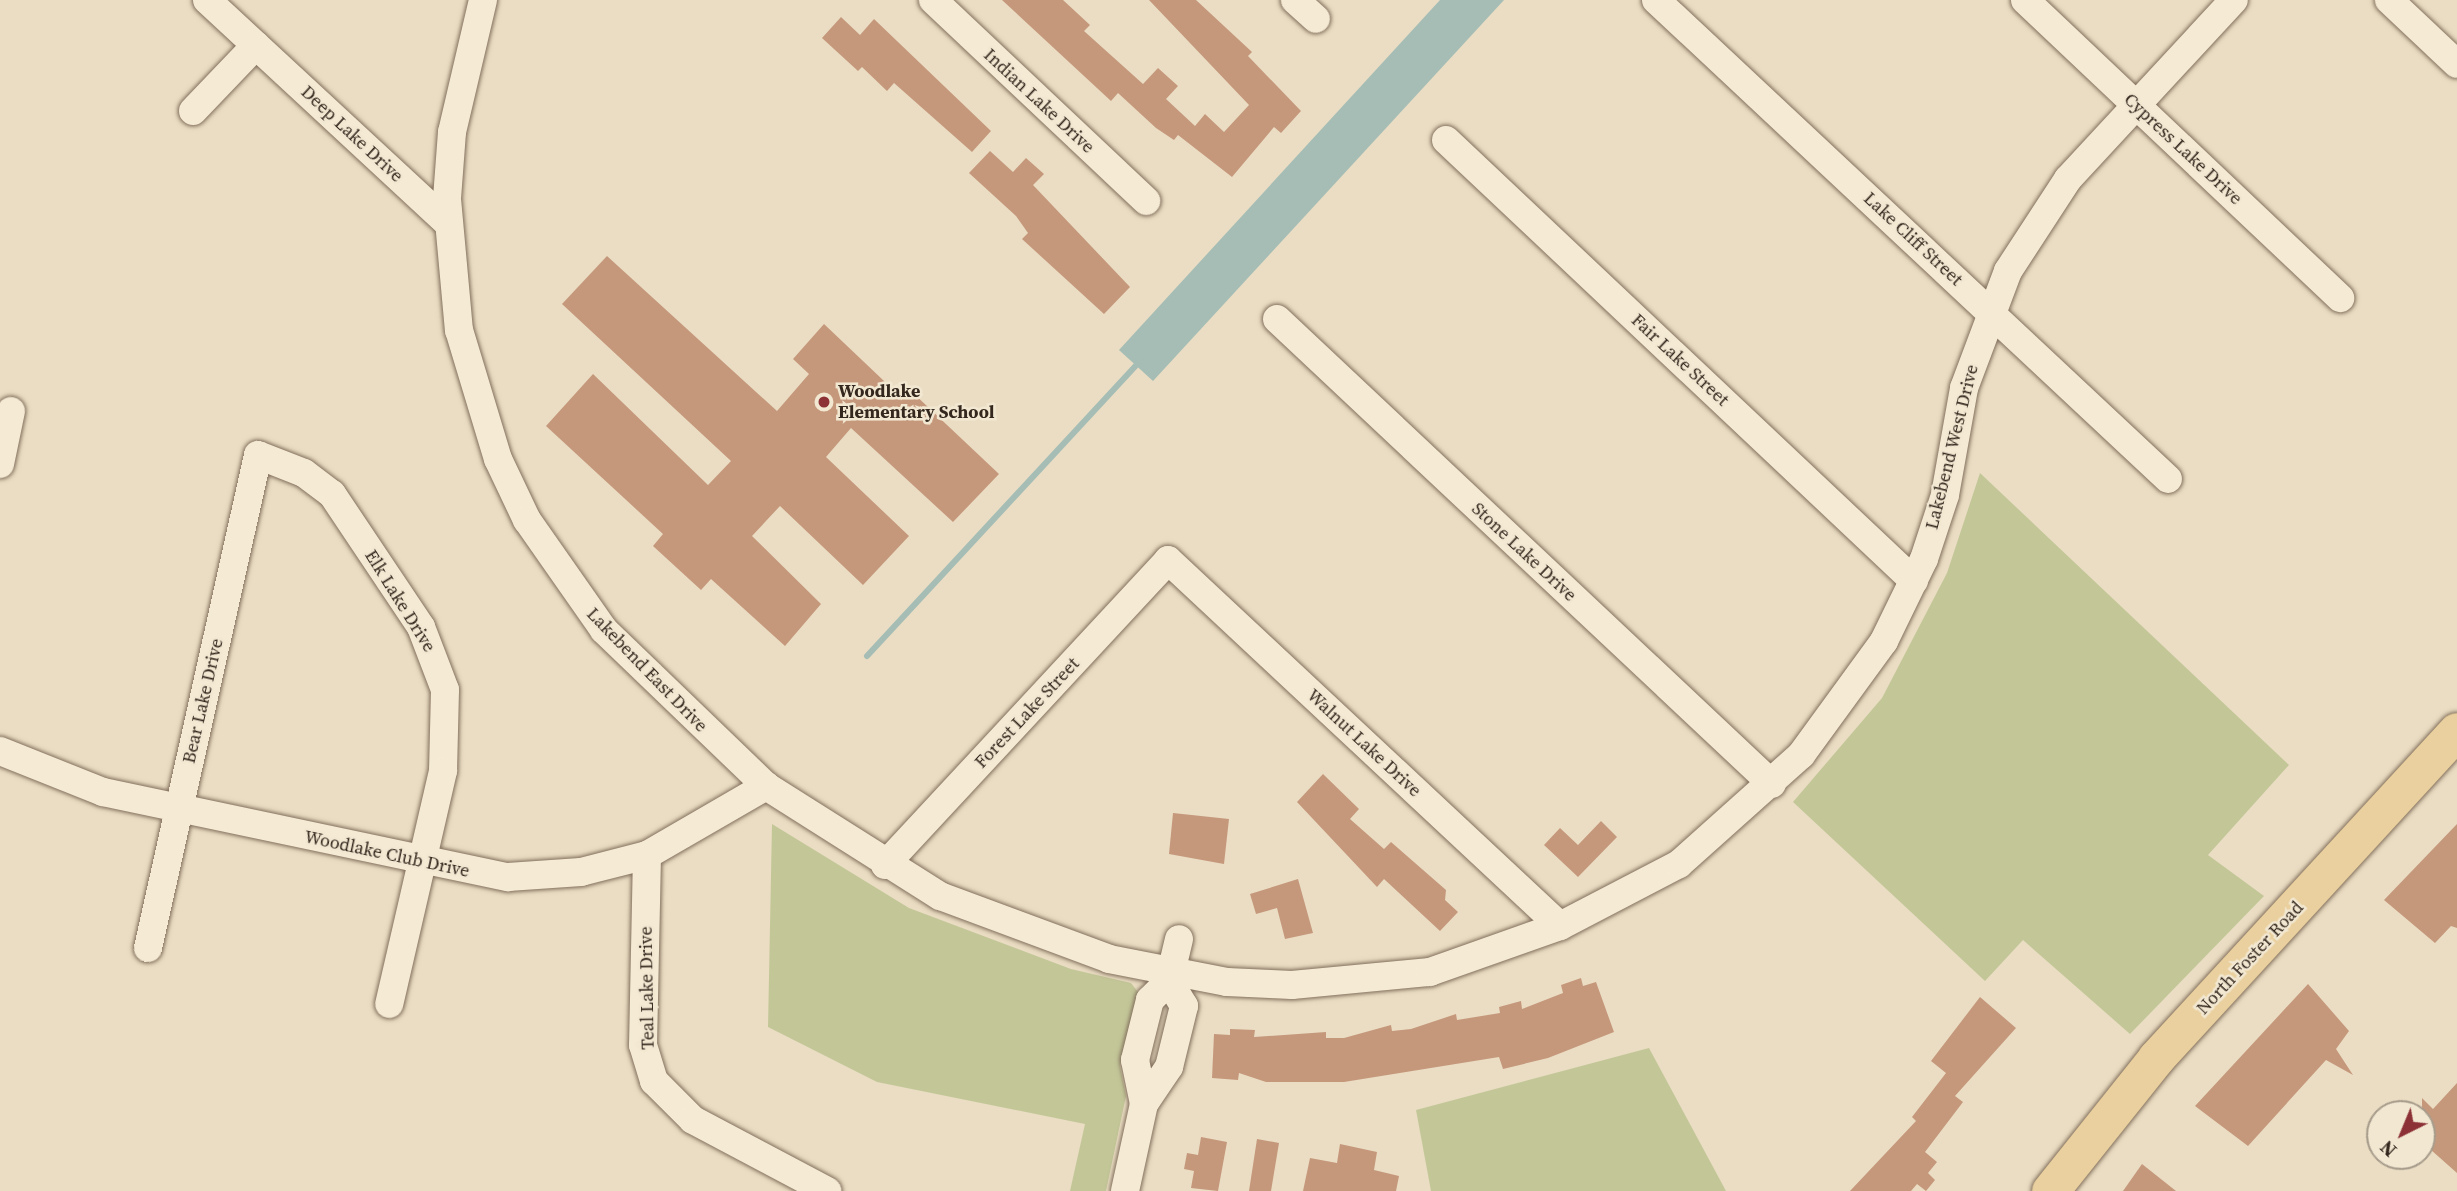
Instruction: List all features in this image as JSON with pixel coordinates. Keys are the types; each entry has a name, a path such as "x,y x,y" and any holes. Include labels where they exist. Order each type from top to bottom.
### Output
{"main road":[{"name":"North Foster Road","path":"2050,1191 2156,1058 2457,731"}],"street":[{"name":"Deep Lake Drive","path":"207,0 448,223"},
{"name":"Lakebend East Drive","path":"483,0 452,132 448,223 459,330 475,396 527,520 604,630 766,786 885,866"},
{"name":"Indian Lake Drive","path":"933,0 1146,201"},
{"path":"1295,0 1316,19"},
{"name":"Lake Cliff Street","path":"1657,0 2168,479"},
{"name":"Cypress Lake Drive","path":"2025,0 2340,298"},
{"name":"Lakebend West Drive","path":"885,866 1023,932 1170,976 1227,982 1360,981 1430,972 1559,926 1679,864 1772,784 1845,700 1914,581 1945,495 1964,388 1989,311 2035,223 2136,105 2234,0"},
{"path":"2389,0 2457,64"},
{"path":"193,111 256,45"},
{"name":"Fair Lake Street","path":"1446,140 1914,581"},
{"name":"Stone Lake Drive","path":"1277,319 1772,784"},
{"path":"0,464 11,411"},
{"name":"Bear Lake Drive","path":"148,948 258,455"},
{"name":"Elk Lake Drive","path":"258,455 304,473 332,494 433,651 448,731 423,862 389,1004"},
{"name":"Forest Lake Street","path":"885,866 1168,560"},
{"name":"Walnut Lake Drive","path":"1168,560 1559,926"},
{"name":"Woodlake Club Drive","path":"0,751 59,778 179,809 423,862 544,877 647,855 766,786"},
{"name":"Teal Lake Drive","path":"647,855 643,1045 654,1081 693,1120 827,1191"},
{"path":"1125,1191 1144,1104 1135,1060 1150,1000 1170,976 1178,939"}],"green space":[{"path":"1980,473 2289,765 2208,855 2264,896 2130,1034 2023,940 1985,981 1793,802 1882,698 1947,573"},
{"path":"772,824 909,908 1071,969 1131,983 1138,992 1120,1066 1126,1096 1106,1191 1070,1191 1085,1124 877,1082 768,1027"},
{"path":"1649,1048 1726,1191 1431,1191 1416,1110"}],"water":[{"path":"1440,0 1504,0 1153,381 1119,350"}],"building":[{"path":"1002,0 1063,0 1090,25 1084,31 1143,84 1158,68 1178,86 1166,99 1195,126 1205,114 1224,132 1249,105 1149,0 1196,0 1252,52 1248,56 1301,111 1281,133 1274,127 1232,177 1178,135 1174,140 1156,128 1118,93 1111,101"},
{"path":"841,17 860,35 874,19 991,131 972,152 894,83 887,91 862,67 858,71 822,38"},
{"path":"990,151 1013,172 1026,158 1044,174 1033,185 1130,287 1104,314 1022,239 1028,233 1016,216 969,173"},
{"path":"607,256 777,411 809,374 793,359 824,324 903,399 911,391 999,474 953,522 851,428 826,457 909,536 863,585 780,506 752,536 821,604 785,646 711,579 701,590 653,546 663,534 546,426 593,374 708,485 731,461 562,304"},
{"path":"1323,774 1359,809 1350,819 1384,849 1391,842 1446,890 1445,900 1458,912 1440,931 1384,879 1377,887 1297,802"},
{"path":"1173,813 1229,819 1224,864 1169,854"},
{"path":"1601,821 1617,837 1578,877 1544,845 1560,828 1578,845"},
{"path":"2457,824 2457,928 2451,926 2435,943 2384,900"},
{"path":"1298,879 1313,933 1285,939 1277,908 1256,914 1250,894"},
{"path":"1581,978 1583,986 1596,982 1614,1032 1548,1058 1503,1069 1499,1057 1344,1082 1266,1082 1239,1073 1238,1080 1212,1078 1214,1034 1230,1035 1230,1029 1255,1030 1254,1037 1326,1032 1326,1038 1344,1038 1391,1025 1392,1031 1411,1029 1456,1014 1457,1020 1500,1013 1499,1007 1521,1001 1522,1009 1563,993 1561,985"},
{"path":"2308,984 2349,1031 2336,1049 2353,1075 2326,1060 2248,1146 2195,1106"},
{"path":"1980,997 2016,1028 1955,1096 1963,1102 1925,1152 1937,1162 1928,1173 1935,1180 1926,1191 1917,1184 1911,1191 1850,1191 1916,1121 1912,1117 1946,1073 1931,1061"},
{"path":"2457,1083 2457,1173 2436,1154 2436,1106"},
{"path":"1201,1137 1227,1142 1218,1191 1191,1188 1194,1171 1184,1169 1187,1153 1198,1155"},
{"path":"1257,1139 1279,1143 1271,1191 1249,1191"},
{"path":"1340,1144 1377,1152 1374,1170 1399,1176 1396,1191 1303,1191 1310,1158 1337,1163"},
{"path":"2142,1164 2176,1191 2123,1191"}],"waterway":[{"path":"867,656 1141,360"}],"place":[{"name":"Woodlake Elementary School","path":"824,402"}]}
